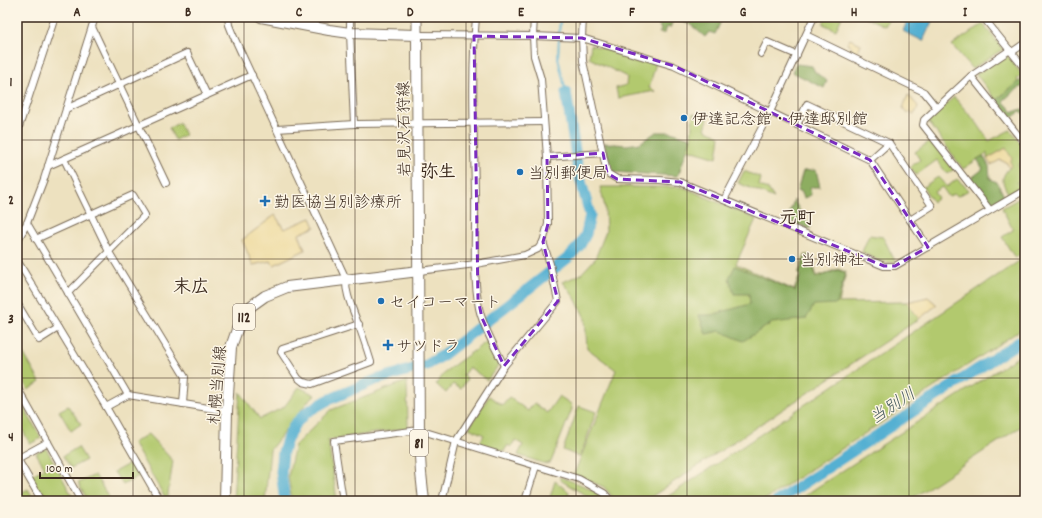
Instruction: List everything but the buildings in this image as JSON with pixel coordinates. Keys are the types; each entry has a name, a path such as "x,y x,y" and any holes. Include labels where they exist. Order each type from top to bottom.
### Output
{"main road":[{"path":"261,17 350,33 417,35 417,17"},
{"name":"岩見沢石狩線","path":"417,35 419,430 424,501"},
{"name":"札幌当別線","path":"225,501 227,411 232,347 240,321 251,306 265,296 287,287 419,271"}],"street":[{"path":"17,133 55,17"},
{"path":"17,242 27,223 48,166 95,17"},
{"path":"228,17 233,35 346,279 346,287 371,362 312,384 303,382 298,378 281,352 282,350 358,324"},
{"path":"350,17 354,124"},
{"path":"476,17 474,36 474,122 476,264 478,299 482,318 504,366"},
{"path":"419,271 476,264 524,255 538,249 543,242 548,224 547,157 541,79 534,56 534,17"},
{"path":"583,17 583,61 607,173 617,179 680,182 884,266 895,266 1025,190"},
{"path":"724,200 770,112 814,17"},
{"path":"983,17 1025,69"},
{"path":"92,27 140,125 166,183"},
{"path":"417,35 552,36 582,38 674,66 870,160 928,247"},
{"path":"806,35 924,92 936,107"},
{"path":"761,54 767,42 797,55"},
{"path":"990,210 923,125 924,120 970,76 1025,43"},
{"path":"66,109 187,53 207,95"},
{"path":"48,166 252,75"},
{"path":"970,76 1025,144"},
{"path":"797,125 807,104 888,143 932,206 910,220"},
{"path":"277,129 418,122 544,122"},
{"path":"870,160 888,143"},
{"path":"547,157 603,153"},
{"path":"64,159 109,252 185,377 183,404"},
{"path":"36,239 133,195 145,215 68,293"},
{"path":"17,222 23,231"},
{"path":"27,223 128,395"},
{"path":"442,501 456,441 504,366 558,301 550,264 543,242"},
{"path":"17,260 106,407 160,501"},
{"path":"17,303 39,340 58,328"},
{"path":"17,387 81,501"},
{"path":"106,407 128,395 227,411"},
{"path":"343,501 334,441 419,430 579,479 604,493 611,501"},
{"path":"42,501 17,458 48,442"},
{"path":"525,501 536,466"}],"highlighted area":[{"path":"474,36 582,38 674,66 870,160 928,247 895,266 884,266 680,182 617,179 607,173 603,153 547,157 548,224 543,242 558,301 504,366 482,318 478,299"}],"green space":[{"path":"649,17 723,17 715,34 709,32 705,37 690,24 673,20 670,28 667,27 665,33 659,33 661,30 658,24"},
{"path":"819,17 842,17 836,30 823,24 825,20"},
{"path":"865,17 895,17 893,20 889,19 885,26"},
{"path":"983,24 1003,49 972,69 952,45"},
{"path":"591,45 656,63 649,88 655,91 618,98 616,88 626,85 627,77 589,58"},
{"path":"1007,55 1022,75 1017,79 1018,82 996,100 976,74"},
{"path":"796,64 812,66 815,72 827,81 824,88 792,72"},
{"path":"1025,78 1025,85 1014,91 1003,101 1013,112 1022,109 1025,110 1025,114 1020,112 1010,119 996,100"},
{"path":"954,97 977,123 989,141 1010,130 1025,148 1025,160 1018,165 1025,176 1017,182 1021,189 1010,196 1005,188 1003,177 1011,166 1006,148 987,159 987,153 963,169 928,121"},
{"path":"693,113 708,119 705,129 720,136 717,158 687,149 691,138"},
{"path":"179,123 185,135 175,140 169,128"},
{"path":"656,132 670,132 691,138 678,176 613,172 604,143 626,145 640,143"},
{"path":"933,139 954,169 947,174 937,160 916,175 910,167 920,160 915,152"},
{"path":"983,156 989,166 990,179 997,182 1005,198 991,207 970,179 983,169 977,159"},
{"path":"816,170 820,187 810,187 811,195 804,198 801,191 797,191 803,171"},
{"path":"744,171 761,178 759,186 768,189 774,198 738,183"},
{"path":"938,177 947,187 957,179 969,190 958,196 953,194 949,197 942,187 934,192 938,198 933,202 923,187"},
{"path":"600,187 683,187 756,219 736,264 794,290 800,275 798,274 805,255 810,255 817,276 838,269 846,272 839,303 907,302 919,319 645,501 616,501 604,487 574,474 616,370 587,348 585,318 575,298 563,282 581,274 595,259 606,231 605,207"},
{"path":"1025,195 1025,251 1015,258 1002,237 1013,230 1002,208"},
{"path":"794,200 802,215 811,226 810,229 787,220"},
{"path":"869,235 883,237 895,261 883,262 862,252"},
{"path":"806,256 810,256 816,278 838,270 845,273 837,304 814,305 806,319 772,323 743,341 720,331 706,334 699,315 711,315 750,304 749,294 734,294 729,278 735,266 795,291 801,275 799,274"},
{"path":"1025,257 1025,327 763,501 661,501"},
{"path":"489,340 499,360 499,365 487,380 469,367 463,375 467,379 461,389 453,384 446,393 436,384 447,370"},
{"path":"17,342 40,382 28,390 17,371"},
{"path":"1025,352 1025,424 908,501 796,501"},
{"path":"407,381 408,428 328,440 337,501 292,501 288,476 295,445 331,410"},
{"path":"299,387 315,395 309,400 270,450 265,501 233,501 240,392 260,419 284,407"},
{"path":"17,395 41,438 30,444 22,429 17,432"},
{"path":"489,396 502,405 509,397 528,411 534,403 547,413 559,396 571,404 572,409 551,462 546,464 518,455 523,445 515,440 511,447 508,445 504,451 479,444 484,435 469,428"},
{"path":"68,406 81,424 71,431 59,411"},
{"path":"579,406 596,412 580,457 563,450"},
{"path":"148,434 173,461 167,501 133,443"},
{"path":"78,447 86,460 71,468 63,456"},
{"path":"46,448 75,501 45,501 30,476 45,468 36,453"},
{"path":"134,461 142,474 123,485 114,472"},
{"path":"95,475 111,501 88,501 78,483"},
{"path":"560,477 591,489 607,501 587,500 587,496 560,480"},
{"path":"555,481 569,492 567,501 549,501"},
{"path":"28,489 35,501 17,501 17,495"}],"sand":[{"path":"850,39 861,44 856,56 849,53 852,47 847,44"},
{"path":"908,95 918,106 916,112 913,114 910,111 907,113 903,108"},
{"path":"1006,148 1012,159 1010,161 1012,166 1009,168 1007,163 1000,160 991,165 987,159"},
{"path":"275,215 284,229 311,218 315,227 299,234 305,250 274,265 270,261 253,265 242,240"},
{"path":"928,297 937,305 919,319 907,302"}],"water":[{"path":"909,17 934,17 923,41 903,31"}],"waterway":[{"path":"560,17 558,58 566,92"},
{"path":"285,501 281,472 283,452 287,439 294,425 307,412 328,400 375,380 427,365 442,356 568,258 580,245 586,234 590,215 578,170 566,92"},
{"name":"当別川","path":"777,501 1025,338"}],"place":[{"name":"伊達記念館・伊達邸別館","path":"684,118"},
{"name":"当別郵便局","path":"520,172"},
{"name":"勤医協当別診療所","path":"265,201"},
{"name":"当別神社","path":"792,259"},
{"name":"セイコーマート","path":"381,301"},
{"name":"サツドラ","path":"388,345"}],"district":[{"name":"弥生","path":"438,171"},
{"name":"元町","path":"797,217"},
{"name":"末広","path":"191,286"}]}
